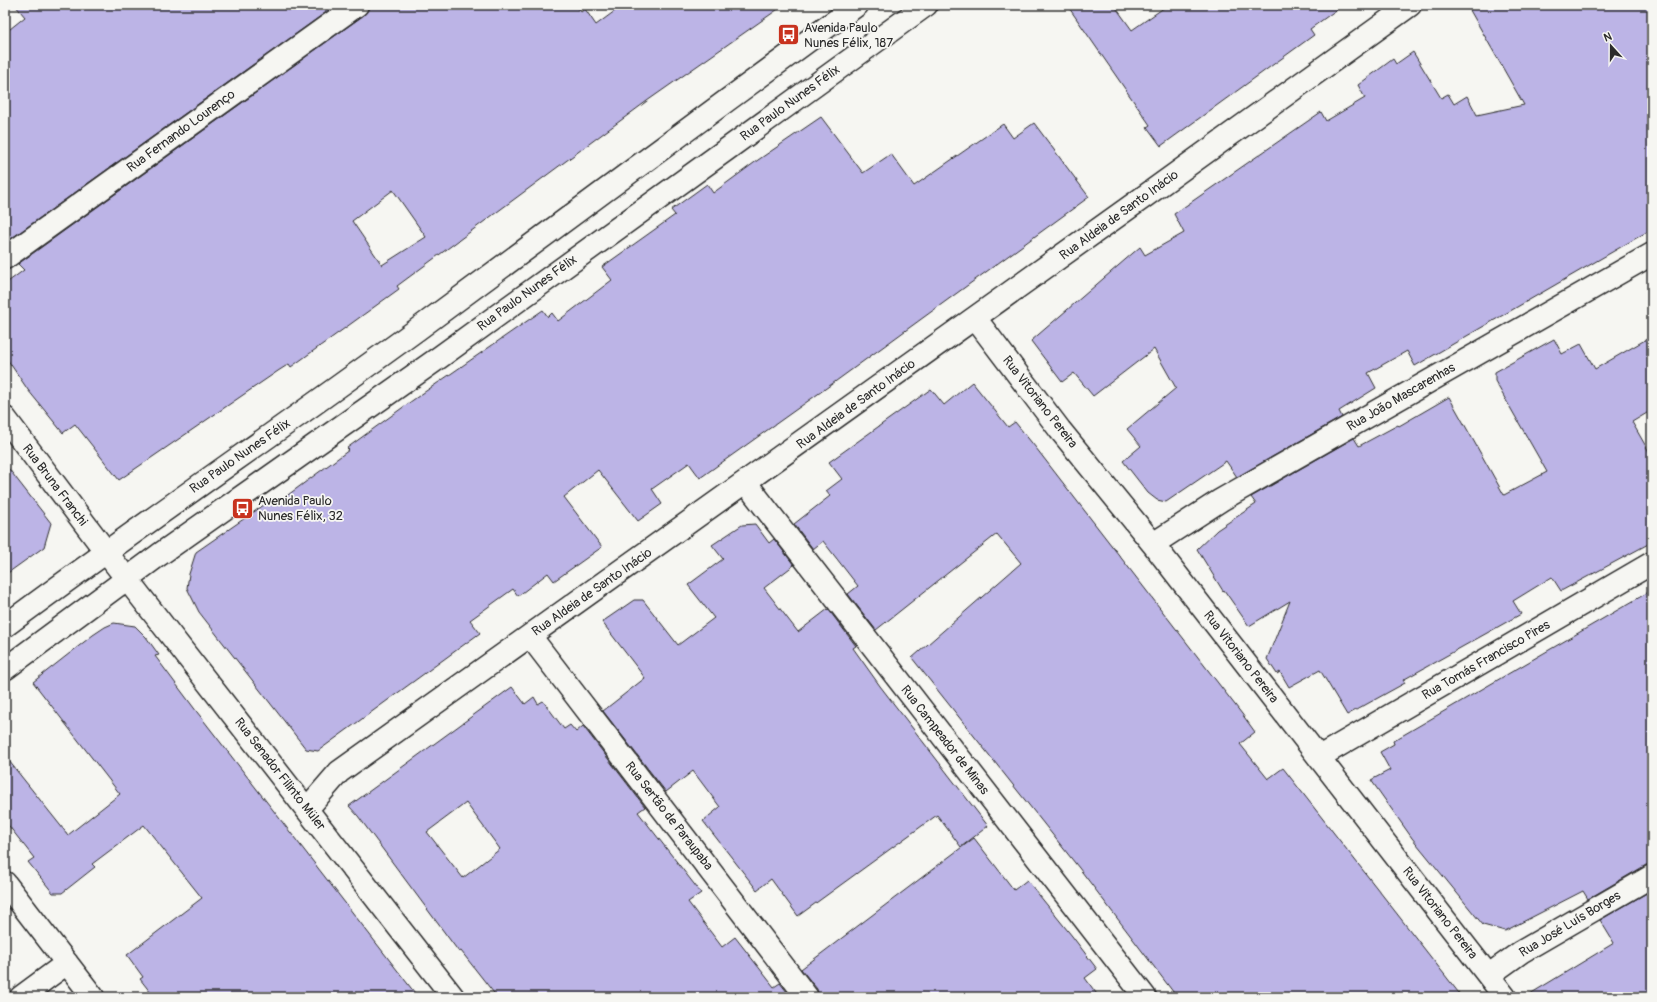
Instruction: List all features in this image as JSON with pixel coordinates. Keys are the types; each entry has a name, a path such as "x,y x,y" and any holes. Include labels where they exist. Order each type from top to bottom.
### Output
{"street":[{"name":"Rua Fernando Lourenço","path":"5,258 357,5"},
{"name":"Rua Paulo Nunes Félix","path":"5,626 106,551 418,328 678,135 857,5"},
{"name":"Rua Paulo Nunes Félix","path":"5,669 126,578 433,361 926,5"},
{"name":"Rua Aldeia de Santo Inácio","path":"307,809 339,772 746,483 1410,5"},
{"name":"Rua João Mascarenhas","path":"1153,544 1221,500 1652,254"},
{"name":"Rua Vitoriano Pereira","path":"975,318 1060,430 1153,544 1505,997"},
{"name":"Rua Bruna Franchi","path":"5,418 106,551"},
{"name":"Rua Campeador de Minas","path":"746,483 1145,997"},
{"name":"Rua Senador Filinto Müler","path":"106,551 453,997"},
{"name":"Rua Tomás Francisco Pires","path":"1319,757 1652,563"},
{"name":"Rua Sertão de Paraupaba","path":"530,636 807,997"},
{"name":"Rua José Luís Borges","path":"1489,975 1521,952 1652,876"},
{"path":"5,883 93,997"},
{"path":"21,997 67,963"}],"building":[{"path":"15,5 336,5 5,243 5,33 25,17"},
{"path":"369,5 576,5 581,12 585,9 596,25 623,5 784,5 647,101 397,286 399,289 291,367 289,364 278,371 119,480 75,424 63,433 28,390 5,356 5,284 24,270 18,264 364,15 368,10","holes":["393,190 426,237 382,265 352,221"]},
{"path":"1067,5 1114,5 1132,30 1168,5 1343,5 1310,29 1314,35 1161,146 1147,127 1150,125"},
{"path":"1467,5 1652,5 1652,229 1415,366 1407,351 1368,373 1376,388 1339,411 1342,417 1237,477 1226,461 1166,502 1157,500 1148,493 1123,461 1141,446 1127,429 1176,388 1154,349 1093,396 1074,373 1062,382 1031,341 1140,247 1145,255 1184,233 1174,214 1321,112 1326,121 1365,98 1358,85 1393,59 1396,64 1413,52 1441,98 1448,94 1454,104 1467,96 1477,115 1524,105"},
{"path":"821,117 863,173 891,154 914,186 1003,124 1013,138 1034,123 1089,197 700,478 689,463 652,489 662,504 638,521 598,470 564,497 602,547 554,581 548,573 518,596 513,589 470,620 480,633 318,751 306,749 199,612 187,588 189,574 196,552 274,498 277,503 349,450 347,448 413,400 543,310 548,317 552,313 558,321 612,280 602,267 675,215 671,210 707,184 713,193"},
{"path":"1652,336 1652,410 1632,422 1652,457 1652,542 1561,591 1552,577 1513,601 1521,614 1403,680 1405,683 1347,715 1320,670 1289,687 1280,672 1277,674 1267,659 1290,601 1249,626 1224,590 1223,591 1197,549 1217,530 1256,504 1251,497 1354,438 1359,446 1398,425 1399,426 1449,397 1504,495 1547,472 1495,381 1495,372 1554,339 1562,354 1581,344 1595,369"},
{"path":"972,382 1008,427 1015,422 1242,714 1255,732 1240,744 1268,779 1283,768 1462,997 1177,997 1079,868 912,658 1021,563 997,534 876,630 848,594 858,586 823,541 813,549 794,524 830,496 826,491 842,479 829,462 931,389 944,405"},
{"path":"5,464 51,523 44,547 5,575"},
{"path":"755,524 769,543 774,539 794,565 764,588 798,632 828,609 856,646 853,648 880,686 988,826 961,847 937,815 798,916 771,879 757,890 703,821 720,807 693,771 666,792 603,711 645,678 602,622 634,600 643,600 678,645 714,618 688,585 723,559 712,545 742,525"},
{"path":"1652,590 1652,864 1646,865 1588,899 1583,891 1505,931 1483,925 1412,838 1371,780 1390,770 1380,752 1394,744 1393,741"},
{"path":"114,623 135,626 146,637 159,655 155,656 197,712 418,997 154,997 140,979 143,977 127,955 202,898 144,825 92,864 95,867 62,893 53,893 28,862 34,858 5,821 5,756 68,835 120,794 33,682 93,635"},
{"path":"512,687 525,704 534,697 538,704 543,701 564,729 570,725 576,732 583,726 645,807 638,812 701,893 688,902 722,947 735,937 774,987 780,983 791,997 497,997 461,951 459,952 349,806","holes":["466,803 500,849 463,878 427,832"]},
{"path":"974,838 1014,890 1027,880 1072,936 1097,969 1085,978 1099,997 819,997 817,989 801,969"},
{"path":"1652,890 1652,997 1618,997 1614,991 1602,997 1525,997 1614,943 1600,920"}],"place":[{"name":"Avenida Paulo Nunes Félix, 187","path":"788,35"},
{"name":"Avenida Paulo Nunes Félix, 32","path":"242,508"}]}
